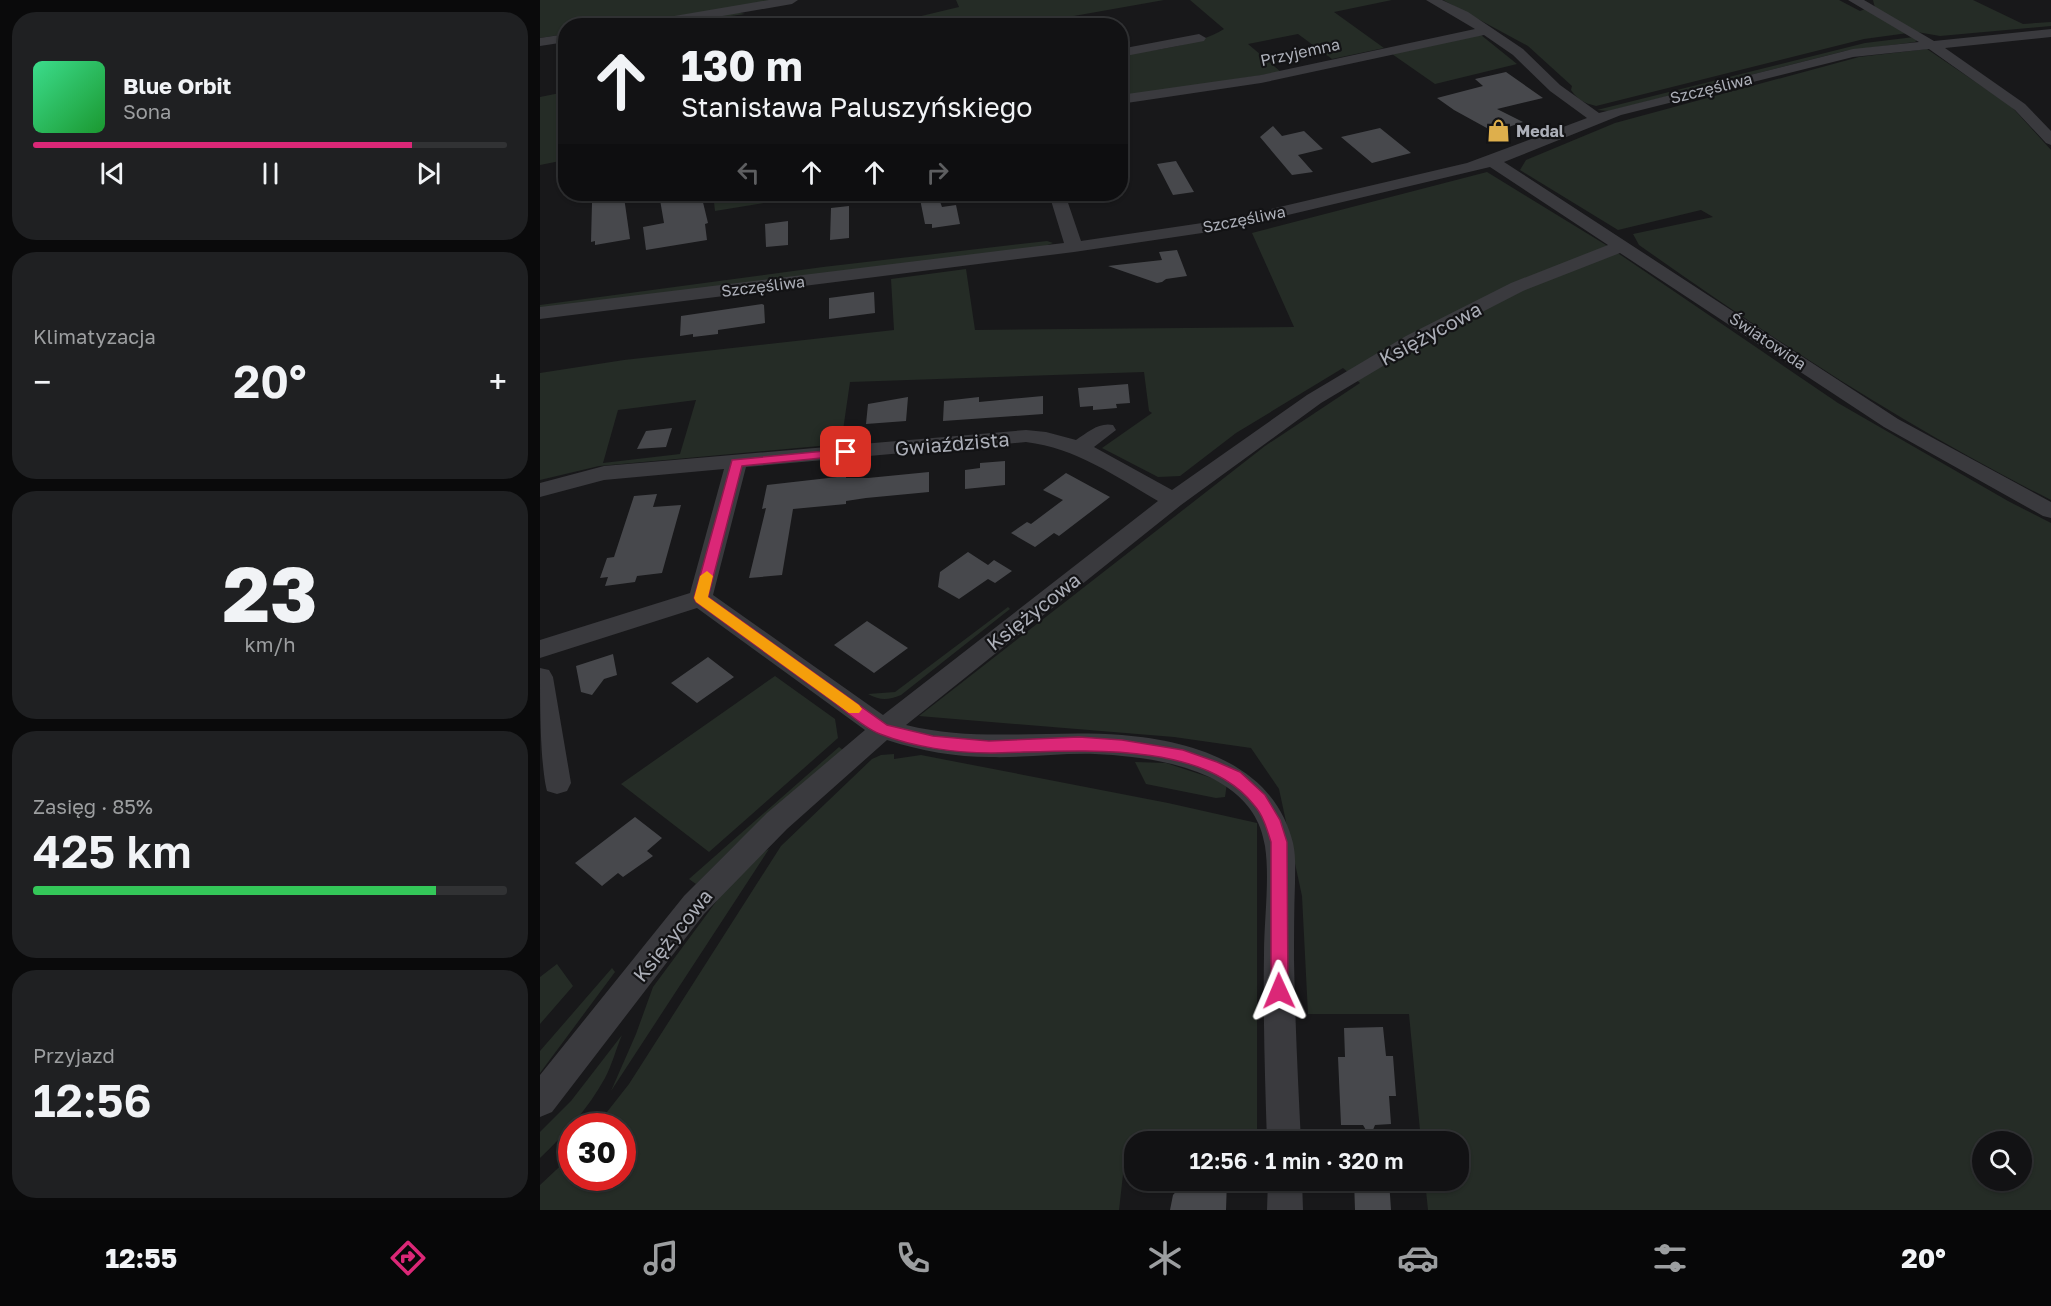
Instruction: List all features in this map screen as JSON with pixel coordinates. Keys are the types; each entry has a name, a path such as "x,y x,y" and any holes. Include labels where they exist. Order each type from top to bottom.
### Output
{"street":[{"path":"686,18 792,0"},
{"path":"1432,0 1463,15 1518,52 1555,87 1596,118"},
{"path":"1854,0 1930,44 2020,107 2051,140"},
{"name":"Przyjemna","path":"1128,99 1262,79 1485,31"},
{"name":"Szczęśliwa","path":"540,314 1072,240 1228,224 1492,161 1596,118 1853,52 2051,33"},
{"path":"1128,51 1199,38"},
{"path":"540,42 558,39"},
{"name":"Światowida","path":"1492,161 1891,423 2051,511"},
{"path":"540,302 1072,240 1059,201"},
{"name":"Księżycowa","path":"540,1101 694,905 777,821 883,729 1173,500 1314,399 1413,340 1517,287 1623,245"},
{"path":"1078,448 1106,430"},
{"name":"Gwiaździsta","path":"540,490 604,473 1017,436 1047,438 1078,448 1173,500"},
{"path":"700,598 737,462"},
{"path":"540,649 700,598"},
{"path":"700,598 883,729 926,741 965,745 989,747 1102,744 1165,753 1222,771 1245,784 1259,800 1276,830 1280,852 1279,969 1284,1131"},
{"path":"540,677 557,783"},
{"path":"1285,1191 1285,1210"}],"shaded area":[{"path":"540,0 782,0 666,18 558,18 558,35 540,38"},
{"path":"956,0 1164,0 1062,18 913,18 959,7"},
{"path":"1190,0 1392,0 1334,12 1384,48 1332,59 1298,34 1248,44 1281,72 1128,96 1128,55 1187,44 1224,29"},
{"path":"1443,0 1839,0 1860,11 1865,9 1908,33 1864,39 1596,106 1579,99 1571,90 1572,86 1528,46"},
{"path":"1873,0 1973,0 2023,24 2051,22 2051,26 1940,36 1917,32 1875,8"},
{"path":"736,12 745,14 731,16 731,18 700,18"},
{"path":"1481,35 1517,64 1435,84 1392,54"},
{"path":"1914,37 1917,40 1915,42 1845,51 1609,111 1597,110 1865,43"},
{"path":"1927,49 2011,106 2051,150 2051,500 1944,443 1789,348 1639,245 1633,234 1713,217 1701,210 1618,230 1520,170 1526,160 1615,123 1859,57"},
{"path":"558,93 558,161 540,165 540,97"},
{"path":"1487,172 1606,245 1838,403 2008,501 2051,523 2051,1210 1428,1210 1426,1191 1469,1191 1469,1131 1420,1131 1409,1014 1308,1014 1302,896 1279,789 1251,748 1174,737 919,716 1265,446 1360,383 1343,368 1236,433 1180,476 1158,477 1102,448 1152,413 1149,411 1144,372 850,382 841,444 599,466 540,480 540,373 624,360 894,330 891,279 966,269 975,330 1294,327 1252,233","holes":["696,400 680,454 603,463 618,410"]},
{"path":"714,201 776,201 715,211"},
{"path":"1047,241 1053,243 1042,247 540,310 540,305 823,267"},
{"path":"1008,607 1010,609 901,695 884,699 868,694 895,692"},
{"path":"775,676 835,719 838,738 709,852 621,784"},
{"path":"839,747 843,750 735,845 696,884 689,879"},
{"path":"894,754 894,759 921,755 1168,803 1257,823 1257,1131 1124,1131 1124,1166 1119,1210 540,1210 540,1185 558,1168 558,1191 636,1191 636,1113 606,1113 629,1084 781,846 872,759 881,755"},
{"path":"1135,762 1166,763 1227,783 1225,797 1216,798 1146,784"},
{"path":"769,849 611,1091 636,1034 653,987 727,887 756,856"},
{"path":"557,964 573,986 540,1024 540,977"},
{"path":"612,968 615,972 540,1073 540,1051"},
{"path":"622,1035 607,1073 584,1111 582,1113 559,1113"},
{"path":"558,1114 558,1139 540,1158 540,1132"}],"building":[{"path":"1506,72 1543,98 1497,109 1523,122 1494,132 1437,98 1483,86 1475,79"},
{"path":"1273,126 1282,136 1304,131 1323,149 1298,155 1313,172 1292,175 1260,137"},
{"path":"1380,128 1411,153 1372,163 1341,137"},
{"path":"1176,161 1194,192 1173,195 1157,164"},
{"path":"625,201 630,239 595,245 595,241 591,242 592,203"},
{"path":"660,201 703,201 708,223 705,224 707,240 646,250 643,227 664,223"},
{"path":"920,201 940,201 942,207 956,205 960,224 932,228 932,224 925,224"},
{"path":"849,206 849,238 830,240 831,208"},
{"path":"788,221 788,245 766,247 765,224"},
{"path":"1177,250 1187,276 1166,279 1157,283 1108,266 1162,260 1159,252"},
{"path":"874,292 875,313 829,319 829,298"},
{"path":"764,305 765,323 718,330 718,334 680,336 681,316"},
{"path":"1128,384 1130,403 1116,404 1117,408 1093,410 1093,406 1080,407 1078,388"},
{"path":"1043,396 1043,414 943,421 944,401 979,397 979,402"},
{"path":"908,397 906,421 866,424 868,404"},
{"path":"672,428 666,447 637,449 646,431"},
{"path":"1005,461 1005,485 965,489 965,470 980,468 980,463"},
{"path":"929,472 929,492 866,498 846,501 846,504 793,509 782,575 749,578 766,508 762,509 767,485 846,476 846,478 868,478"},
{"path":"1066,473 1110,497 1059,536 1054,533 1035,547 1011,533 1027,522 1031,524 1063,500 1043,490"},
{"path":"657,494 653,507 681,505 662,573 637,576 635,582 605,586 608,577 600,578 607,558 614,557 634,496"},
{"path":"968,552 988,565 994,560 1012,571 995,583 988,579 959,599 938,587 940,572"},
{"path":"867,621 908,648 874,673 834,645"},
{"path":"613,654 617,675 604,679 592,695 581,692 576,666"},
{"path":"708,657 734,677 697,703 671,683"},
{"path":"635,817 662,838 647,851 653,856 623,877 618,873 602,886 575,863"},
{"path":"1383,1027 1386,1056 1393,1056 1396,1096 1389,1096 1391,1124 1375,1125 1372,1131 1366,1131 1363,1125 1341,1125 1338,1057 1345,1057 1344,1028"},
{"path":"1176,1191 1227,1191 1226,1210 1170,1210 1173,1195"},
{"path":"1354,1191 1390,1191 1391,1210 1355,1210"}],"slow traffic":[{"path":"707,576 700,598 854,709"}],"place":[{"name":"Medal","path":"1498,131"}],"route":[{"path":"846,452 737,462 700,598 883,729 933,742 989,747 1055,743 1122,746 1183,756 1212,766 1245,784 1266,809 1279,842 1279,991"}]}
